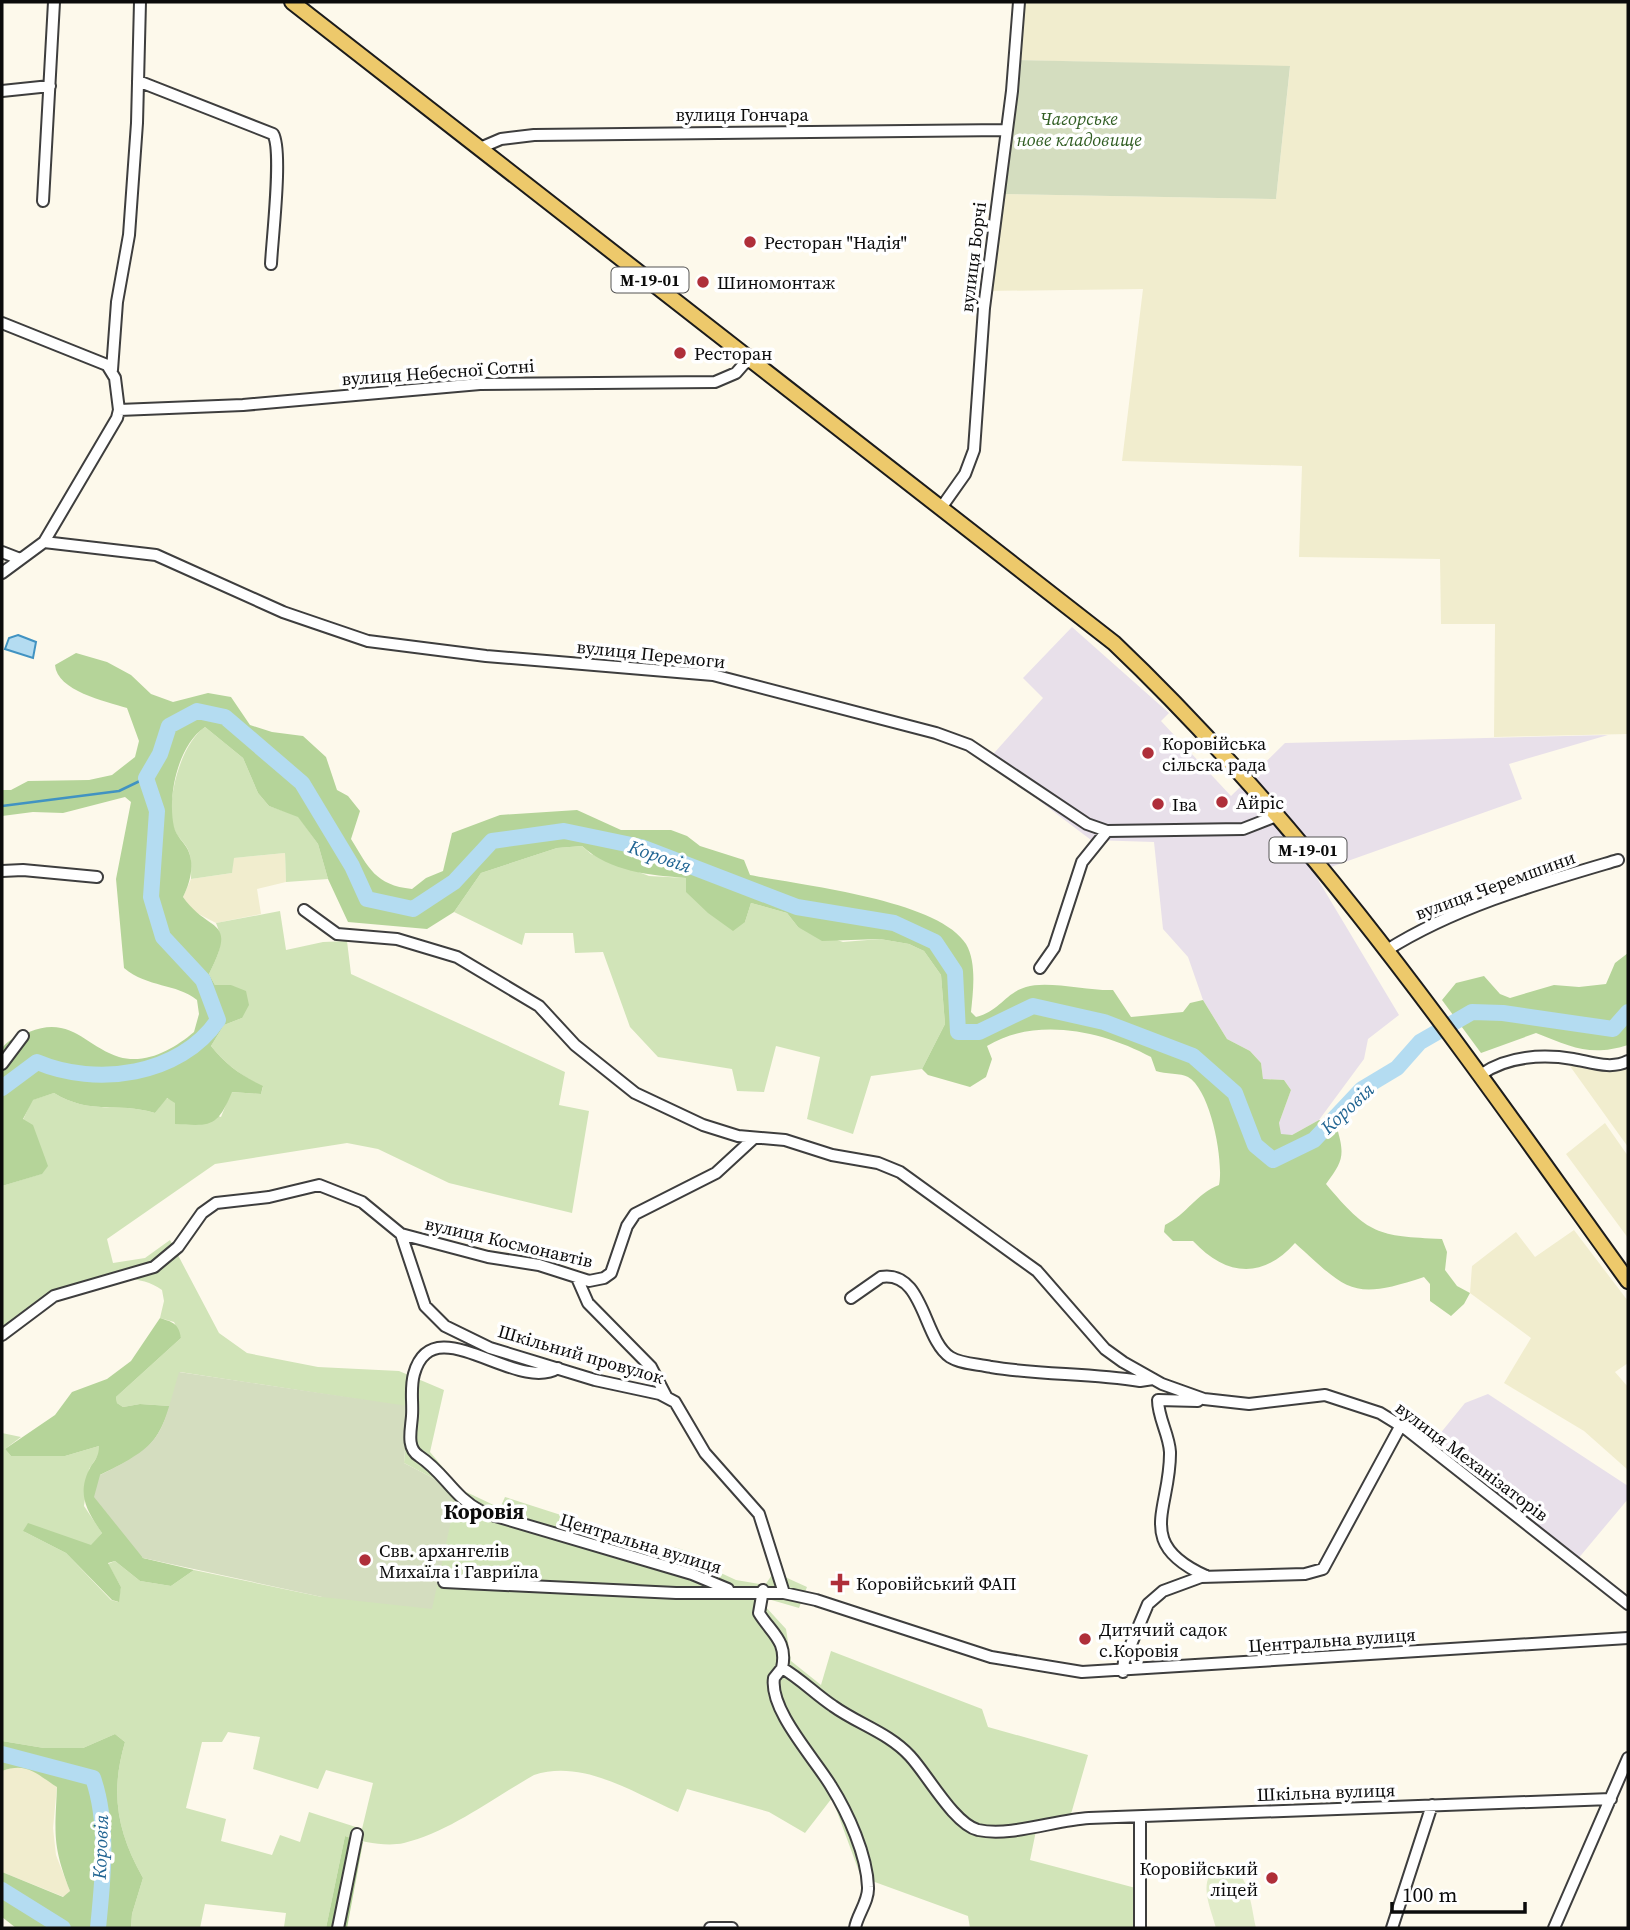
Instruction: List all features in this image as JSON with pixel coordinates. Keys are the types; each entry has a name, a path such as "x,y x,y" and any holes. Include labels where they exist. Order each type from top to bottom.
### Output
{"main road":[{"name":"М-19-01","path":"292,2 1114,643 1183,708 1279,815 1387,950 1482,1074 1628,1281"}],"street":[{"path":"43,201 54,2"},
{"path":"2,573 44,542 119,410 113,372 118,289 129,235 140,2"},
{"name":"вулиця Борчі","path":"941,508 965,474 974,450 984,308 1019,2"},
{"path":"138,81 273,134 277,144 271,264"},
{"path":"2,91 50,86"},
{"name":"вулиця Гончара","path":"480,148 501,139 534,135 1006,130"},
{"path":"2,323 100,361 113,372"},
{"name":"вулиця Небесної Сотні","path":"119,410 229,406 480,384 715,382 736,373 750,357"},
{"name":"вулиця Перемоги","path":"44,542 156,555 283,612 368,642 486,656 713,675 936,733 969,745 1087,824 1107,831 1243,829 1279,815"},
{"path":"2,552 20,558"},
{"path":"1040,968 1054,948 1082,862 1107,831"},
{"name":"вулиця Черемшини","path":"1387,950 1420,929 1551,879 1618,860"},
{"path":"2,871 23,870 97,877"},
{"name":"вулиця Механізаторів","path":"304,911 337,934 397,939 457,957 539,1006 571,1041 639,1096 712,1129 754,1138 785,1140 832,1155 878,1163 908,1177 1037,1270 1105,1349 1153,1379 1204,1399 1250,1405 1325,1395 1366,1407 1401,1425 1628,1604"},
{"path":"2,1064 23,1036"},
{"path":"1482,1074 1491,1067 1522,1058 1560,1057 1611,1066 1628,1061"},
{"name":"вулиця Космонавтів","path":"2,1335 54,1296 153,1267 178,1247 202,1213 222,1201 269,1197 324,1185 362,1202 401,1234 488,1257 539,1265 589,1281 606,1277 612,1270 626,1226 635,1214 716,1173 754,1138"},
{"name":"Шкільний провулок","path":"401,1234 423,1302 434,1318 483,1345 666,1396 677,1404 705,1453 757,1511 784,1592"},
{"name":"вулиця Механізаторів","path":"851,1298 881,1277 899,1279 913,1292 943,1350 959,1361 1032,1373 1115,1377 1140,1381 1153,1379"},
{"path":"577,1278 588,1303 652,1367 666,1396"},
{"name":"Центральна вулиця","path":"558,1368 546,1372 523,1370 451,1347 430,1351 418,1364 412,1382 410,1440 414,1452 433,1465 457,1497 482,1512 692,1574 731,1590 784,1592 816,1600 1010,1661 1072,1671 1123,1672 1628,1638"},
{"path":"1204,1399 1161,1399 1158,1402 1170,1453 1160,1511 1162,1533 1179,1562 1206,1576"},
{"path":"1123,1672 1126,1656 1153,1598 1179,1583 1206,1576 1305,1574 1320,1571 1330,1558 1401,1425"},
{"path":"444,1582 676,1593 731,1590"},
{"path":"763,1590 759,1613 779,1638 783,1651 782,1668 774,1678 776,1697 834,1790 860,1854 869,1890 855,1928"},
{"name":"Шкільна вулиця","path":"782,1668 806,1683 835,1708 899,1745 969,1827 1000,1831 1043,1823 1140,1817 1611,1799"},
{"path":"1554,1928 1628,1758"},
{"path":"1392,1928 1432,1805"},
{"path":"1140,1817 1140,1928"},
{"path":"338,1928 357,1834"},
{"path":"710,1928 732,1928"}],"shaded area":[{"path":"1024,2 1628,2 1628,734 1494,737 1495,624 1441,624 1440,559 1299,557 1302,466 1122,461 1143,289 988,291 1004,194 1276,199 1290,67 1016,60"},
{"path":"1072,627 1169,713 1161,721 1231,796 1285,743 1608,735 1509,764 1522,799 1314,873 1399,1015 1368,1039 1364,1059 1319,1120 1292,1135 1280,1135 1279,1123 1291,1090 1284,1080 1263,1079 1261,1063 1250,1051 1227,1039 1203,1000 1188,957 1163,929 1154,842 1091,840 987,761 1043,698 1023,678"},
{"path":"285,853 286,882 257,889 261,914 216,923 193,911 183,897 191,879 232,873 233,858"},
{"path":"1567,1062 1615,1070 1628,1068 1628,1147"},
{"path":"1605,1123 1628,1156 1628,1238 1566,1154"},
{"path":"1574,1230 1628,1301 1628,1363 1615,1372 1628,1387 1628,1470 1584,1431 1504,1383 1531,1338 1470,1293 1472,1266 1516,1232 1535,1257"},
{"path":"1488,1394 1628,1486 1628,1499 1577,1560 1430,1446 1465,1403"},
{"path":"17,1766 28,1767 57,1786 53,1828 56,1855 70,1891 64,1897 2,1872 2,1771"}],"green space":[{"name":"Чагорське нове кладовище","path":"1016,60 1290,66 1276,199 1004,194"},
{"path":"76,653 107,662 131,675 151,694 173,702 208,693 231,697 250,725 272,732 303,736 326,757 337,790 348,796 360,811 351,839 374,873 389,884 412,889 426,878 443,871 452,833 500,815 577,810 621,830 671,830 687,836 700,846 744,860 750,875 867,897 928,916 951,929 966,944 973,969 971,1012 976,1017 991,1011 1013,993 1035,985 1113,990 1131,1017 1183,1012 1190,1003 1203,1000 1227,1039 1250,1051 1261,1063 1263,1079 1284,1080 1291,1090 1279,1123 1281,1134 1292,1135 1319,1120 1337,1128 1341,1158 1326,1184 1341,1201 1353,1214 1376,1230 1402,1236 1442,1239 1447,1252 1445,1270 1457,1286 1470,1293 1464,1304 1451,1316 1430,1301 1430,1284 1424,1277 1381,1289 1352,1287 1327,1272 1295,1243 1269,1264 1243,1269 1218,1261 1193,1241 1173,1241 1164,1232 1165,1225 1219,1185 1220,1160 1214,1127 1196,1084 1185,1076 1156,1071 1151,1057 1112,1040 1069,1030 1048,1029 1027,1031 987,1046 992,1059 986,1077 970,1087 928,1075 922,1069 945,1024 941,975 924,951 909,944 880,939 822,941 798,927 787,913 751,903 745,922 733,931 708,913 686,892 686,878 618,867 593,855 582,846 557,848 481,873 454,912 427,929 348,922 328,879 318,844 298,817 269,806 258,793 243,758 205,727 196,735 181,758 172,801 174,827 188,850 191,862 190,880 183,897 221,934 221,943 209,974 215,985 231,985 246,991 249,1005 242,1018 224,1025 211,1046 235,1069 263,1086 261,1094 232,1092 217,1118 197,1125 175,1124 175,1103 167,1098 155,1113 80,1104 54,1093 33,1100 23,1119 33,1125 48,1166 42,1174 2,1186 2,1048 8,1042 29,1032 56,1027 77,1034 119,1057 139,1059 159,1054 194,1032 199,1014 197,1000 189,995 143,979 124,968 116,879 131,802 125,797 63,813 33,812 2,816 2,790 11,790 28,781 89,780 112,775 135,757 139,741 127,708 84,694 64,682 58,674 55,665"},
{"path":"205,727 243,758 258,793 269,806 298,816 318,844 328,879 286,882 285,853 234,858 232,873 191,879 190,855 174,829 172,804 182,759 196,735"},
{"path":"582,846 591,854 649,876 686,878 745,922 751,903 787,913 798,927 843,942 880,939 909,944 924,951 941,975 945,1024 922,1069 871,1076 853,1134 807,1119 820,1057 776,1046 764,1092 737,1091 732,1069 658,1057 630,1027 603,952 575,953 573,933 525,933 522,945 454,912 481,873 557,848"},
{"path":"280,911 286,950 323,942 347,941 351,974 565,1072 559,1105 589,1111 572,1213 449,1183 378,1149 347,1143 215,1164 107,1239 113,1263 145,1258 170,1240 219,1333 247,1353 318,1367 399,1371 444,1390 430,1452 462,1490 500,1508 505,1497 620,1534 619,1543 669,1560 674,1547 711,1559 710,1568 736,1580 765,1585 774,1572 807,1587 799,1608 768,1599 764,1605 786,1629 791,1661 821,1685 831,1651 982,1709 988,1727 1088,1755 1069,1821 1037,1826 1030,1860 1147,1891 1146,1928 970,1928 968,1916 861,1877 832,1798 805,1833 769,1812 687,1789 678,1812 608,1780 571,1771 552,1771 534,1775 455,1823 421,1838 390,1844 366,1842 345,1836 326,1928 284,1927 286,1913 205,1904 200,1928 131,1928 132,1914 143,1878 127,1845 119,1812 118,1778 125,1742 115,1734 83,1748 44,1748 2,1741 2,1433 21,1437 5,1449 11,1456 65,1456 99,1446 99,1454 89,1469 84,1506 102,1533 91,1546 23,1531 66,1553 111,1600 118,1602 121,1587 108,1564 115,1561 140,1581 171,1586 194,1570 322,1597 435,1479 404,1463 408,1407 180,1372 170,1406 140,1404 123,1407 117,1403 116,1397 181,1338 174,1322 160,1318 164,1301 162,1290 147,1282 114,1280 80,1289 30,1316 2,1343 2,1186 41,1174 23,1120 32,1100 54,1093 80,1104 155,1113 166,1098 221,1117 231,1092 261,1094 263,1087 235,1070 211,1046 224,1025 242,1018 231,985 215,985 209,974 218,955 220,943 216,923","holes":["228,1732 260,1737 253,1769 318,1789 326,1770 373,1783 362,1829 309,1812 300,1842 280,1835 272,1855 221,1841 226,1819 186,1808 202,1742 222,1742"]},
{"path":"1628,953 1628,1045 1615,1049 1581,1049 1536,1033 1481,1053 1442,1000 1456,983 1484,976 1500,994 1510,998 1554,985 1579,987 1606,984 1615,963"},
{"path":"160,1318 175,1324 181,1338 116,1397 117,1403 123,1407 140,1404 170,1406 165,1421 159,1433 144,1450 100,1475 143,1558 194,1570 171,1586 140,1581 115,1561 108,1563 121,1587 119,1602 112,1600 66,1553 23,1531 28,1523 91,1545 102,1533 91,1517 84,1493 84,1485 99,1446 65,1456 11,1456 5,1449 55,1415 72,1392 107,1379 131,1361"},
{"path":"179,1372 408,1406 404,1463 435,1479 455,1502 432,1609 322,1597 143,1558 94,1497 100,1475 136,1455 156,1437 168,1412"},
{"path":"115,1734 125,1742 120,1761 117,1795 122,1828 143,1878 132,1914 131,1928 16,1928 2,1917 2,1872 63,1897 70,1891 60,1862 56,1839 57,1787 25,1769 2,1771 2,1741 44,1748 83,1748"},
{"path":"345,1836 363,1842 347,1928 326,1928"},
{"path":"1221,1866 1230,1867 1243,1879 1256,1928 1216,1928 1207,1885 1213,1871"}],"water":[{"path":"18,635 36,642 33,658 5,649 9,638"}],"waterway":[{"name":"Коровія","path":"2,1088 37,1062 60,1070 85,1074 135,1071 160,1064 182,1054 202,1039 218,1020 203,980 163,937 151,897 157,811 146,778 160,754 169,726 197,711 225,717 302,783 352,866 367,899 413,909 454,882 492,841 564,831 641,847 797,907 894,923 935,942 955,972 958,1032 979,1032 1033,1006 1104,1022 1193,1056 1235,1093 1255,1145 1273,1160 1314,1140 1362,1089 1397,1068 1420,1042 1472,1012 1503,1013 1613,1029 1628,1012"},
{"path":"2,806 119,791 146,778"},
{"name":"Коровія","path":"2,1754 93,1778 103,1833 98,1928"},
{"name":"Коровія","path":"2,1890 63,1928"}],"place":[{"name":"Ресторан \"Надія\"","path":"750,242"},
{"name":"Шиномонтаж","path":"703,282"},
{"name":"Ресторан","path":"680,353"},
{"name":"Коровійська сільска рада","path":"1148,753"},
{"name":"Айріс","path":"1222,802"},
{"name":"Іва","path":"1158,804"},
{"name":"Свв. архангелів Михаїла і Гавриїла","path":"365,1560"},
{"name":"Коровійський ФАП","path":"840,1583"},
{"name":"Дитячий садок с.Коровія","path":"1085,1639"},
{"name":"Коровійський ліцей","path":"1272,1878"}],"district":[{"name":"Коровія","path":"484,1511"}]}
